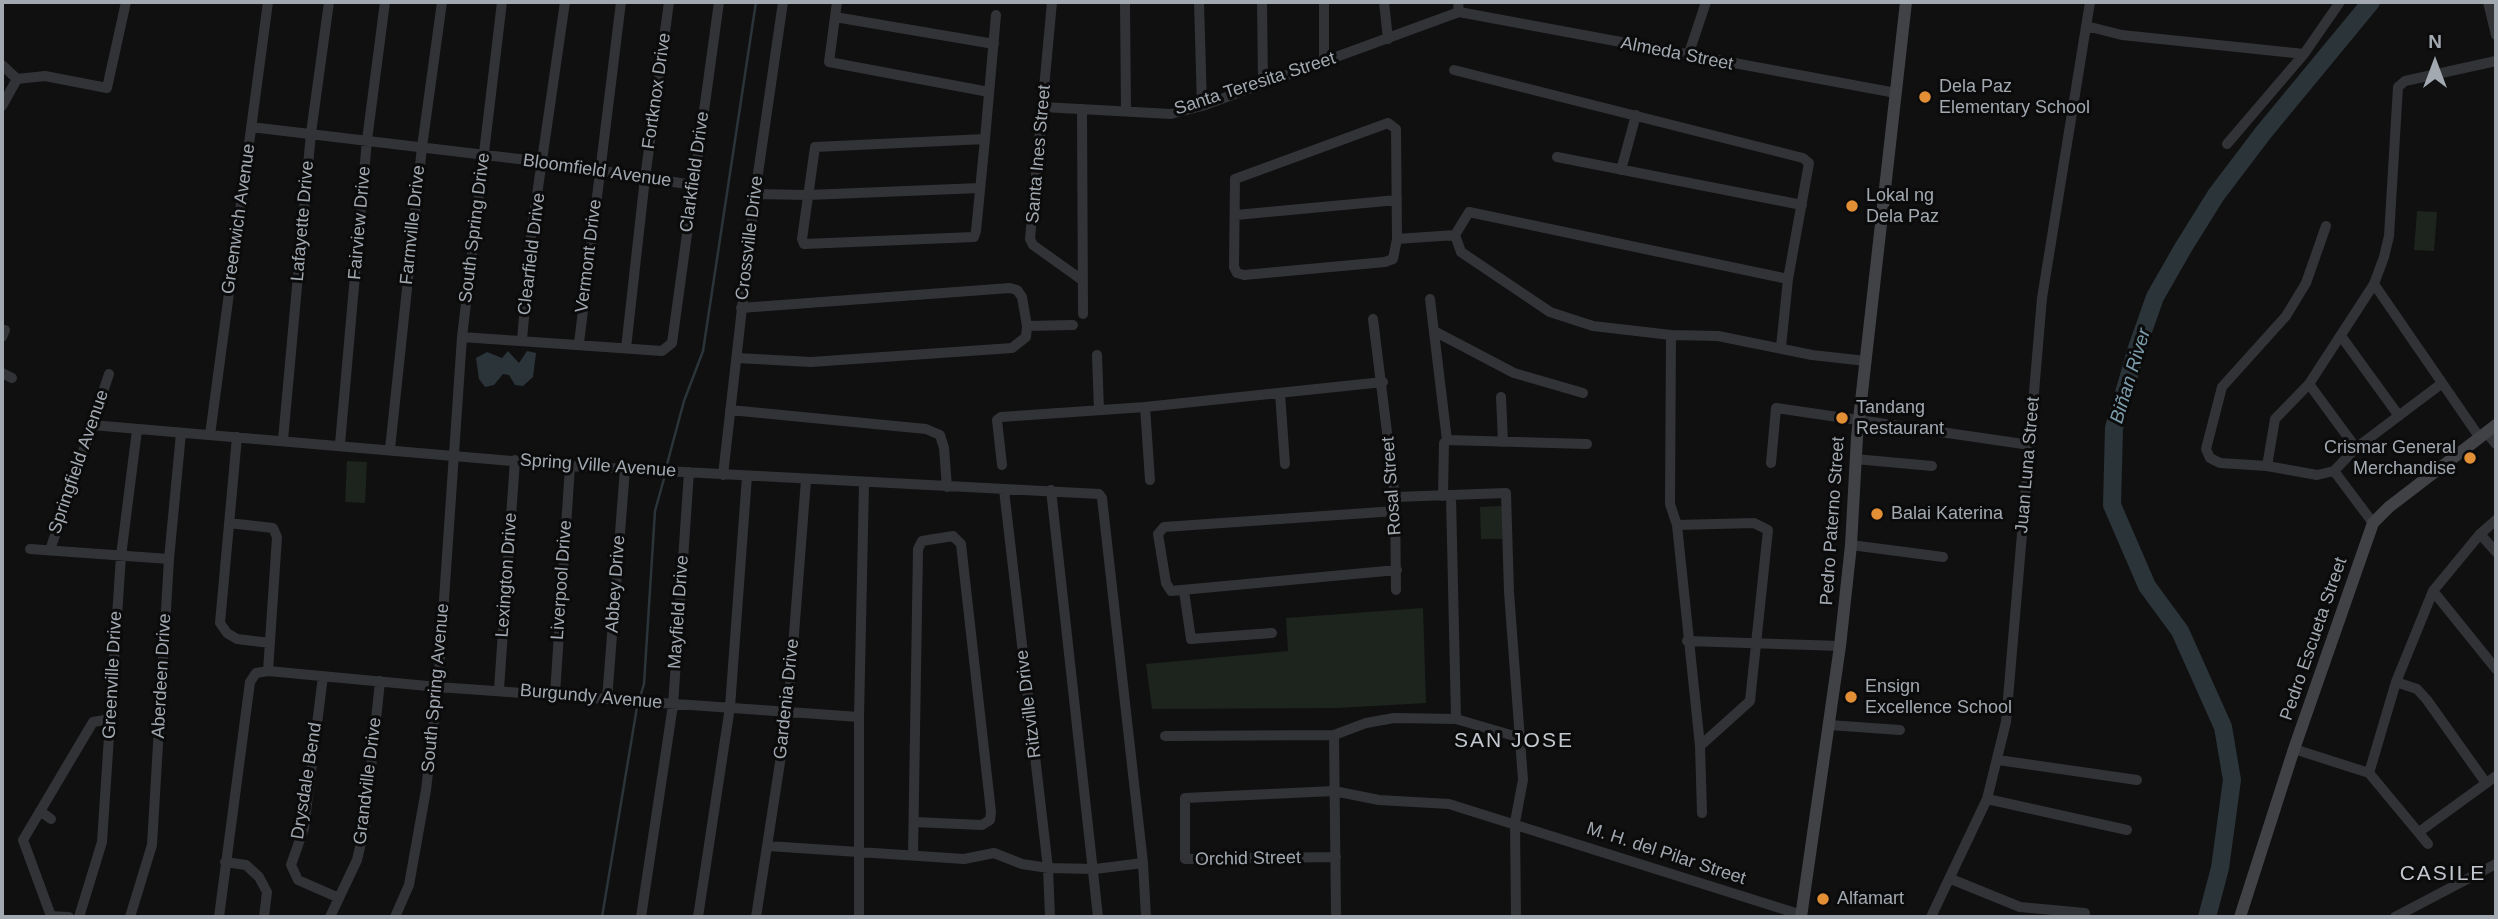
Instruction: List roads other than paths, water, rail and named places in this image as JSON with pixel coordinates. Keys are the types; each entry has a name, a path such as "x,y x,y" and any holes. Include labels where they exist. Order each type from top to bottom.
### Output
{"street":[{"path":"2,65 17,79 45,76 107,88 126,2"},
{"name":"Greenwich Avenue","path":"210,435 268,2"},
{"name":"Lafayette Drive","path":"283,440 311,133 329,2"},
{"name":"Fairview Drive","path":"340,444 367,140 385,2"},
{"name":"Farmville Drive","path":"390,449 422,147 442,2"},
{"name":"South Spring Drive","path":"454,455 462,337 502,2"},
{"name":"Clearfield Drive","path":"522,340 531,236 544,162 565,2"},
{"name":"Vermont Drive","path":"579,343 621,2"},
{"name":"Fortknox Drive","path":"626,348 645,178 669,2"},
{"name":"Clarkfield Drive","path":"626,348 662,351 672,343 719,2"},
{"name":"Crossville Drive","path":"723,475 755,194 783,2"},
{"path":"837,2 829,62 989,92"},
{"name":"Santa Ines Street","path":"1052,2 1030,239 1033,245 1082,280"},
{"path":"1125,2 1126,111"},
{"path":"1199,2 1202,106"},
{"path":"1262,2 1263,83"},
{"path":"1324,2 1324,62"},
{"path":"1384,2 1388,39"},
{"path":"1688,56 1706,2"},
{"name":"Pedro Paterno Street","path":"1803,917 1840,646 1851,545 1858,420 1906,2"},
{"name":"Juan Luna Street","path":"1931,917 1987,800 2006,722 2042,298 2090,2"},
{"path":"2227,144 2304,54 2340,2"},
{"path":"2488,2 2496,35"},
{"name":"Santa Teresita Street","path":"1043,107 1171,114 1202,106 1388,39 1459,7"},
{"name":"Almeda Street","path":"1459,7 1688,56 1896,93"},
{"path":"985,139 819,145 814,151 802,239 808,246 967,240 974,237 976,231 985,139 989,92 994,44 996,15"},
{"path":"835,17 994,44"},
{"path":"2085,26 2122,35 2304,54"},
{"path":"2267,466 2275,419 2309,384 2374,284 2389,236 2398,87 2405,81 2496,61"},
{"path":"1454,70 1802,158 1809,163 1810,172 1788,279 1781,347"},
{"path":"2,106 17,79"},
{"path":"1082,109 1083,314"},
{"path":"1621,170 1636,115"},
{"path":"1388,123 1396,129 1397,239 1392,259 1385,262 1244,275 1234,267 1236,215 1235,179 1388,123"},
{"name":"Bloomfield Avenue","path":"251,127 484,157 544,162 693,185"},
{"path":"1557,158 1802,205"},
{"path":"755,194 807,195 980,188"},
{"path":"1236,215 1397,200"},
{"path":"1455,235 1469,212 1788,279"},
{"path":"2326,226 2305,283 2286,316 2222,387 2206,449 2210,458 2220,463 2267,466 2317,475 2334,471 2356,448 2441,384"},
{"path":"1455,235 1461,252 1550,312 1593,326 1671,335 1718,336 1866,361"},
{"path":"1397,239 1455,235"},
{"path":"2374,284 2441,384 2496,444"},
{"path":"737,358 811,362 1012,348 1021,344 1027,326 1022,297 1017,290 1010,288 741,308"},
{"path":"1430,299 1447,440 1444,443 1456,719"},
{"name":"Rosal Street","path":"1373,318 1383,382 1395,497 1396,590"},
{"path":"1027,326 1073,325"},
{"path":"1434,331 1514,373 1583,393"},
{"path":"1671,335 1670,504 1677,525 1700,746 1702,813"},
{"path":"2341,335 2399,416"},
{"path":"462,337 626,348"},
{"path":"1097,355 1099,410"},
{"name":"Springfield Avenue","path":"50,550 109,374"},
{"path":"1002,465 998,418 1145,407 1383,382"},
{"path":"2309,384 2356,448"},
{"path":"1280,393 1284,464"},
{"path":"1501,397 1503,442"},
{"path":"1145,407 1150,480"},
{"path":"1770,463 1773,411 1776,408 2031,445"},
{"path":"730,410 926,429 940,435 944,448 947,487"},
{"name":"Spring Ville Avenue","path":"92,425 340,444 569,466 864,484 1095,493 1102,498 1143,863"},
{"name":"Greenville Drive","path":"79,917 102,842 121,555 137,430"},
{"name":"Pedro Escueta Street","path":"2240,917 2294,749 2373,523 2389,507 2487,432"},
{"name":"Aberdeen Drive","path":"130,917 152,845 169,559 181,433"},
{"path":"237,437 220,623 227,633 237,639 270,643"},
{"path":"1447,440 1587,444"},
{"name":"South Spring Avenue","path":"395,917 409,886 426,790 439,687 454,455"},
{"path":"1855,458 1932,466"},
{"name":"Lexington Drive","path":"499,689 515,460"},
{"name":"Liverpool Drive","path":"555,694 569,466"},
{"name":"Abbey Drive","path":"607,699 625,469"},
{"path":"2334,471 2373,523"},
{"name":"Mayfield Drive","path":"641,917 673,705 689,472"},
{"path":"698,917 730,706 747,476"},
{"name":"Gardenia Drive","path":"756,917 788,711 806,480"},
{"path":"859,917 857,853 864,484"},
{"name":"Ritzville Drive","path":"1004,490 1048,868 1050,917"},
{"path":"1051,490 1095,869 1098,917"},
{"path":"1395,497 1506,493 1509,592 1523,780 1515,822 1516,917"},
{"path":"1396,511 1164,527 1158,534 1166,583 1171,591 1184,592 1397,570"},
{"path":"2369,773 2396,682 2434,592 2480,534 2496,520"},
{"path":"219,917 250,682 256,673 268,671 277,537 273,528 229,523"},
{"path":"1677,525 1754,523 1768,530 1750,701 1700,746"},
{"path":"2480,534 2496,552"},
{"path":"913,855 918,549 922,541 953,536 961,544 990,820 982,825 914,822"},
{"path":"1851,545 1943,557"},
{"path":"30,549 169,559"},
{"path":"1184,592 1191,639 1272,633"},
{"path":"2434,592 2496,670"},
{"path":"1687,641 1840,646"},
{"name":"Burgundy Avenue","path":"268,671 439,687 499,689 673,705 730,706 859,717"},
{"name":"Drysdale Bend","path":"323,676 304,828 291,865 298,880 339,898"},
{"name":"Grandville Drive","path":"330,917 357,860 365,826 380,681"},
{"path":"2396,682 2417,689 2427,700 2486,783"},
{"path":"1165,736 1334,734 1366,723 1395,718 1456,719 1521,738"},
{"path":"69,917 51,916 23,840 93,722 111,719"},
{"path":"1829,725 1900,730"},
{"path":"1334,734 1336,917"},
{"path":"2294,749 2369,773 2428,844"},
{"path":"1998,760 2137,779"},
{"path":"2419,832 2496,776"},
{"name":"M. H. del Pilar Street","path":"1190,796 1334,791 1379,800 1449,804 1515,822 1803,917"},
{"name":"Orchid Street","path":"1190,796 1185,798 1184,807 1185,859 1336,857"},
{"path":"1987,800 2127,830"},
{"path":"40,811 51,819"},
{"path":"768,846 964,859 994,853 1022,864 1048,868 1095,869 1143,863 1146,917"},
{"path":"225,862 246,865 259,877 267,892 264,917"},
{"path":"2395,917 2496,864"},
{"path":"1951,879 2020,907 2085,913"}],"waterway":[{"path":"666,468 684,401 703,351 756,2"},
{"name":"Biñan River","path":"2207,917 2220,868 2232,780 2223,727 2180,631 2147,586 2112,505 2114,428 2155,297 2183,248 2216,195 2263,133 2371,2"},
{"path":"602,917 637,707 644,684 655,511 665,475"}],"place":[{"name":"Dela Paz Elementary School","path":"1925,97"},
{"name":"Lokal ng Dela Paz","path":"1852,206"},
{"name":"Tandang Restaurant","path":"1842,418"},
{"name":"Crismar General Merchandise","path":"2470,458"},
{"name":"Balai Katerina","path":"1877,514"},
{"name":"Ensign Excellence School","path":"1851,697"},
{"name":"Alfamart","path":"1823,899"}],"district":[{"name":"SAN JOSE","path":"1514,741"},
{"name":"CASILE","path":"2443,874"}]}
